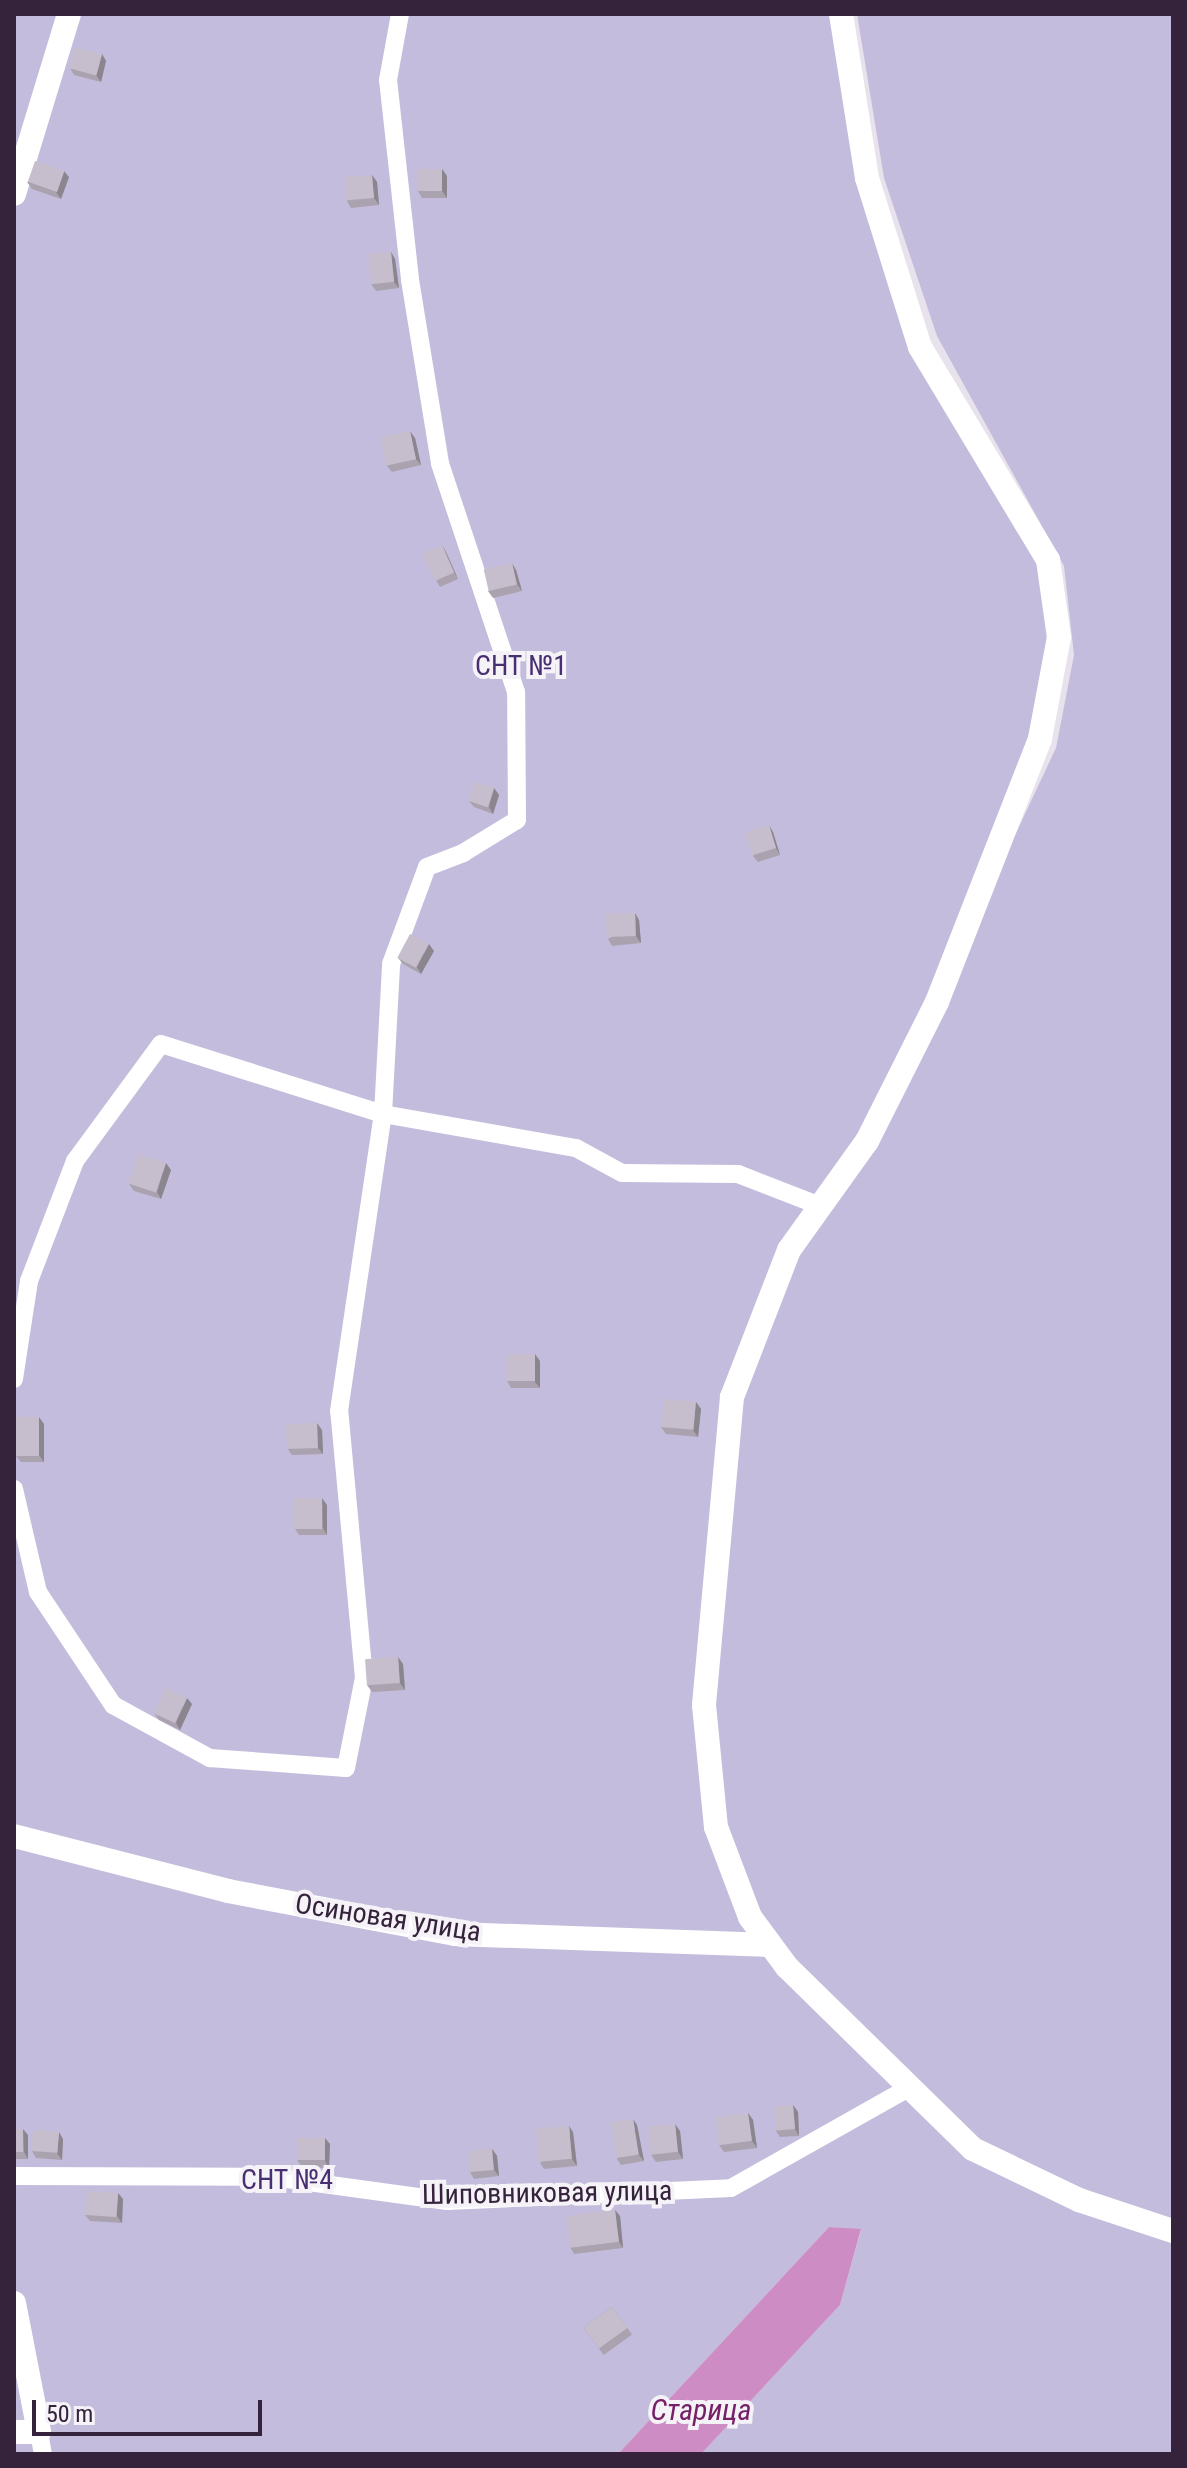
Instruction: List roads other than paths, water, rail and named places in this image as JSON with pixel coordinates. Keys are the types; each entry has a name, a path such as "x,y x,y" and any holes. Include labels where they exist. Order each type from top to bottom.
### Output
{"street":[{"path":"14,194 69,14"},
{"path":"841,14 867,178 920,347 1048,560 1059,637 1040,739 937,1002 867,1141 789,1250 732,1397 704,1705 716,1827 750,1917 787,1967 973,2149 1079,2200 1173,2231"},
{"name":"Осиновая улица","path":"14,1836 228,1891 455,1934 770,1945"},
{"path":"14,2303 41,2443"},
{"path":"14,2432 41,2443"}],"lane":[{"path":"14,1489 38,1592 113,1705 210,1758 346,1768 364,1678 339,1411 383,1114 391,964 427,867 463,853 517,820 516,692 440,463 410,279 388,80 400,14"},
{"path":"14,1379 29,1281 75,1161 161,1044 383,1114 576,1148 622,1173 738,1174 820,1206"},
{"name":"Шиповниковая улица","path":"14,2176 272,2177 447,2201 731,2188 910,2087"}],"water":[{"name":"Старица","path":"829,2227 861,2229 840,2305 701,2454 618,2454"}],"park label":[{"name":"СНТ №1","path":"521,666"},
{"name":"СНТ №4","path":"287,2180"}]}
